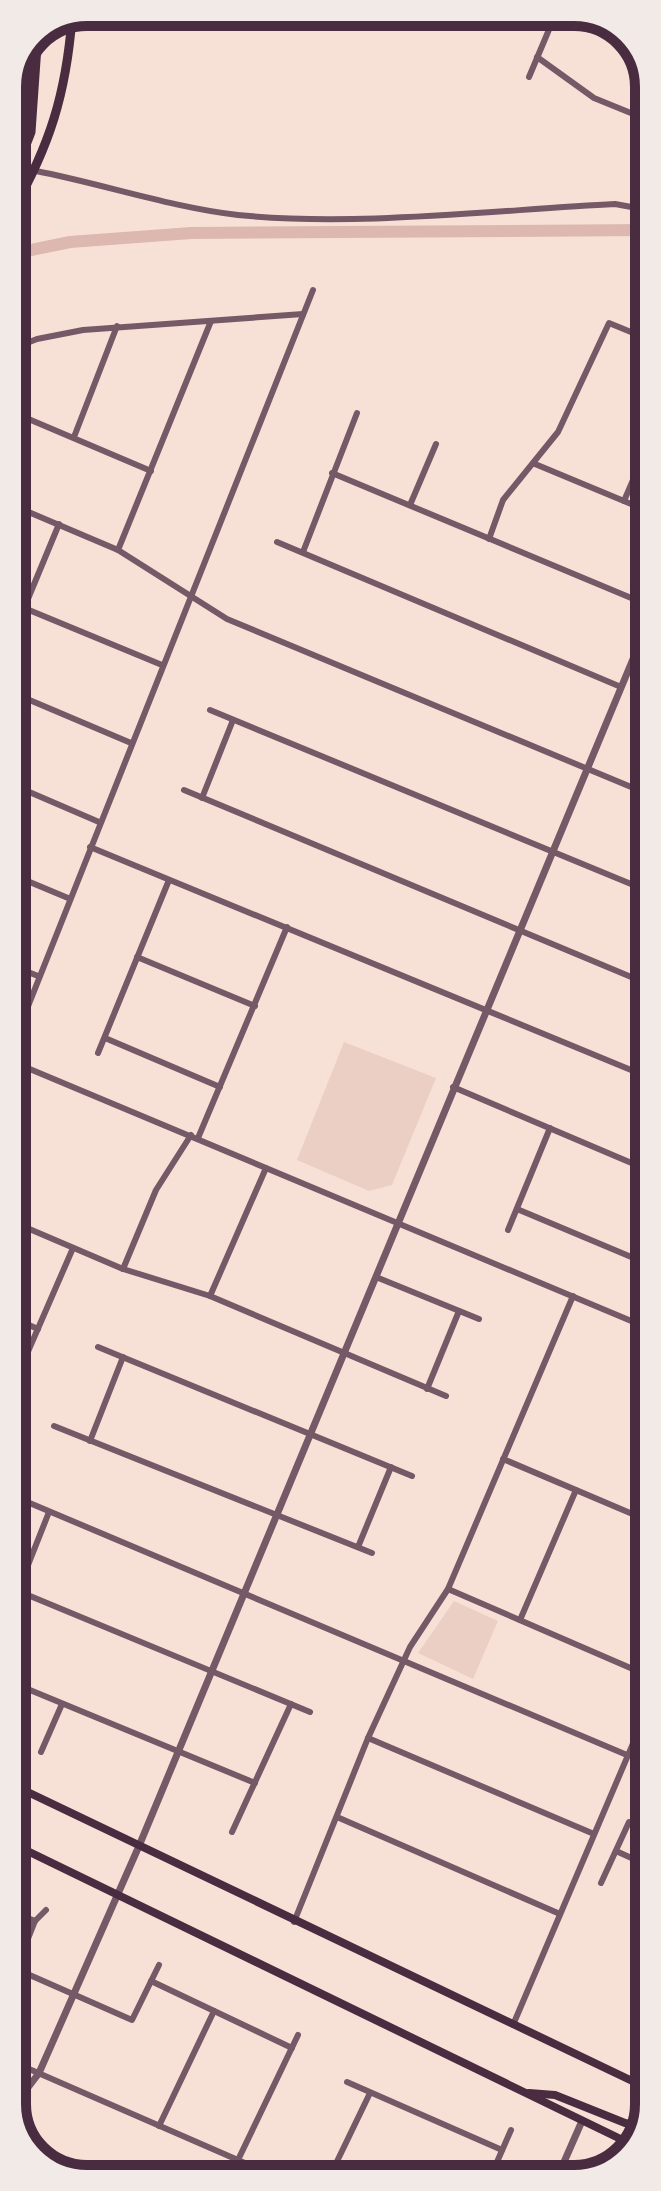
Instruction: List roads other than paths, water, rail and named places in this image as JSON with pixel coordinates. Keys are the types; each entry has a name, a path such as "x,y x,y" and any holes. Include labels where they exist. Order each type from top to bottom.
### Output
{"main road":[{"path":"26,188 36,171 64,90 71,29"},
{"path":"26,145 31,132 37,52"},
{"path":"26,1791 294,1922 635,2082"},
{"path":"26,1850 623,2140"},
{"path":"524,2092 555,2095 632,2124"}],"street":[{"path":"529,77 550,26"},
{"path":"537,57 594,98 635,115"},
{"path":"36,171 187,205 263,217 379,216 615,204 635,208"},
{"path":"26,1009 313,290"},
{"path":"26,344 60,333 117,326 303,314"},
{"path":"118,550 211,321"},
{"path":"489,539 503,500 558,432 609,323 635,334"},
{"path":"74,437 117,326"},
{"path":"303,552 357,413"},
{"path":"26,418 151,471"},
{"path":"410,505 436,444"},
{"path":"535,464 635,506"},
{"path":"332,473 635,600"},
{"path":"624,501 635,475"},
{"path":"26,511 118,550 190,599 227,619 635,788"},
{"path":"26,603 59,524"},
{"path":"277,542 621,687"},
{"path":"26,609 162,665"},
{"path":"26,2090 39,2073 139,1846 452,1087 635,654"},
{"path":"26,699 131,743"},
{"path":"210,710 635,886"},
{"path":"202,798 233,720"},
{"path":"184,790 635,979"},
{"path":"26,791 99,822"},
{"path":"90,847 635,1072"},
{"path":"26,880 68,898"},
{"path":"98,1053 169,880"},
{"path":"123,1269 156,1190 194,1136 220,1087 287,927"},
{"path":"137,957 255,1006"},
{"path":"26,971 38,976"},
{"path":"105,1038 220,1087"},
{"path":"26,1067 635,1322"},
{"path":"452,1087 635,1164"},
{"path":"508,1230 550,1128"},
{"path":"210,1296 266,1168"},
{"path":"517,1209 635,1259"},
{"path":"26,1228 123,1269 210,1296 446,1396"},
{"path":"26,1356 73,1248"},
{"path":"376,1277 479,1319"},
{"path":"294,1922 368,1738 404,1660 448,1589 573,1296"},
{"path":"427,1389 459,1311"},
{"path":"26,1324 38,1329"},
{"path":"98,1347 412,1476"},
{"path":"90,1441 123,1357"},
{"path":"54,1426 372,1553"},
{"path":"503,1459 635,1515"},
{"path":"358,1547 391,1467"},
{"path":"520,1620 576,1490"},
{"path":"26,1502 627,1755"},
{"path":"26,1571 49,1512"},
{"path":"448,1589 635,1670"},
{"path":"26,1594 310,1712"},
{"path":"26,1689 255,1783"},
{"path":"41,1752 62,1704"},
{"path":"232,1832 291,1704"},
{"path":"513,2025 635,1737"},
{"path":"368,1738 594,1834"},
{"path":"337,1817 560,1914"},
{"path":"601,1883 629,1822"},
{"path":"616,1851 635,1860"},
{"path":"26,1944 35,1921 46,1910"},
{"path":"26,1917 35,1921"},
{"path":"26,1973 132,2020 159,1965"},
{"path":"151,1981 292,2048"},
{"path":"159,2126 214,2011"},
{"path":"238,2160 298,2035"},
{"path":"26,2068 249,2165"},
{"path":"347,2082 502,2150"},
{"path":"337,2165 370,2093"},
{"path":"563,2165 582,2121"},
{"path":"496,2165 511,2130"}],"waterway":[{"path":"26,251 70,242 191,233 635,230"}]}
